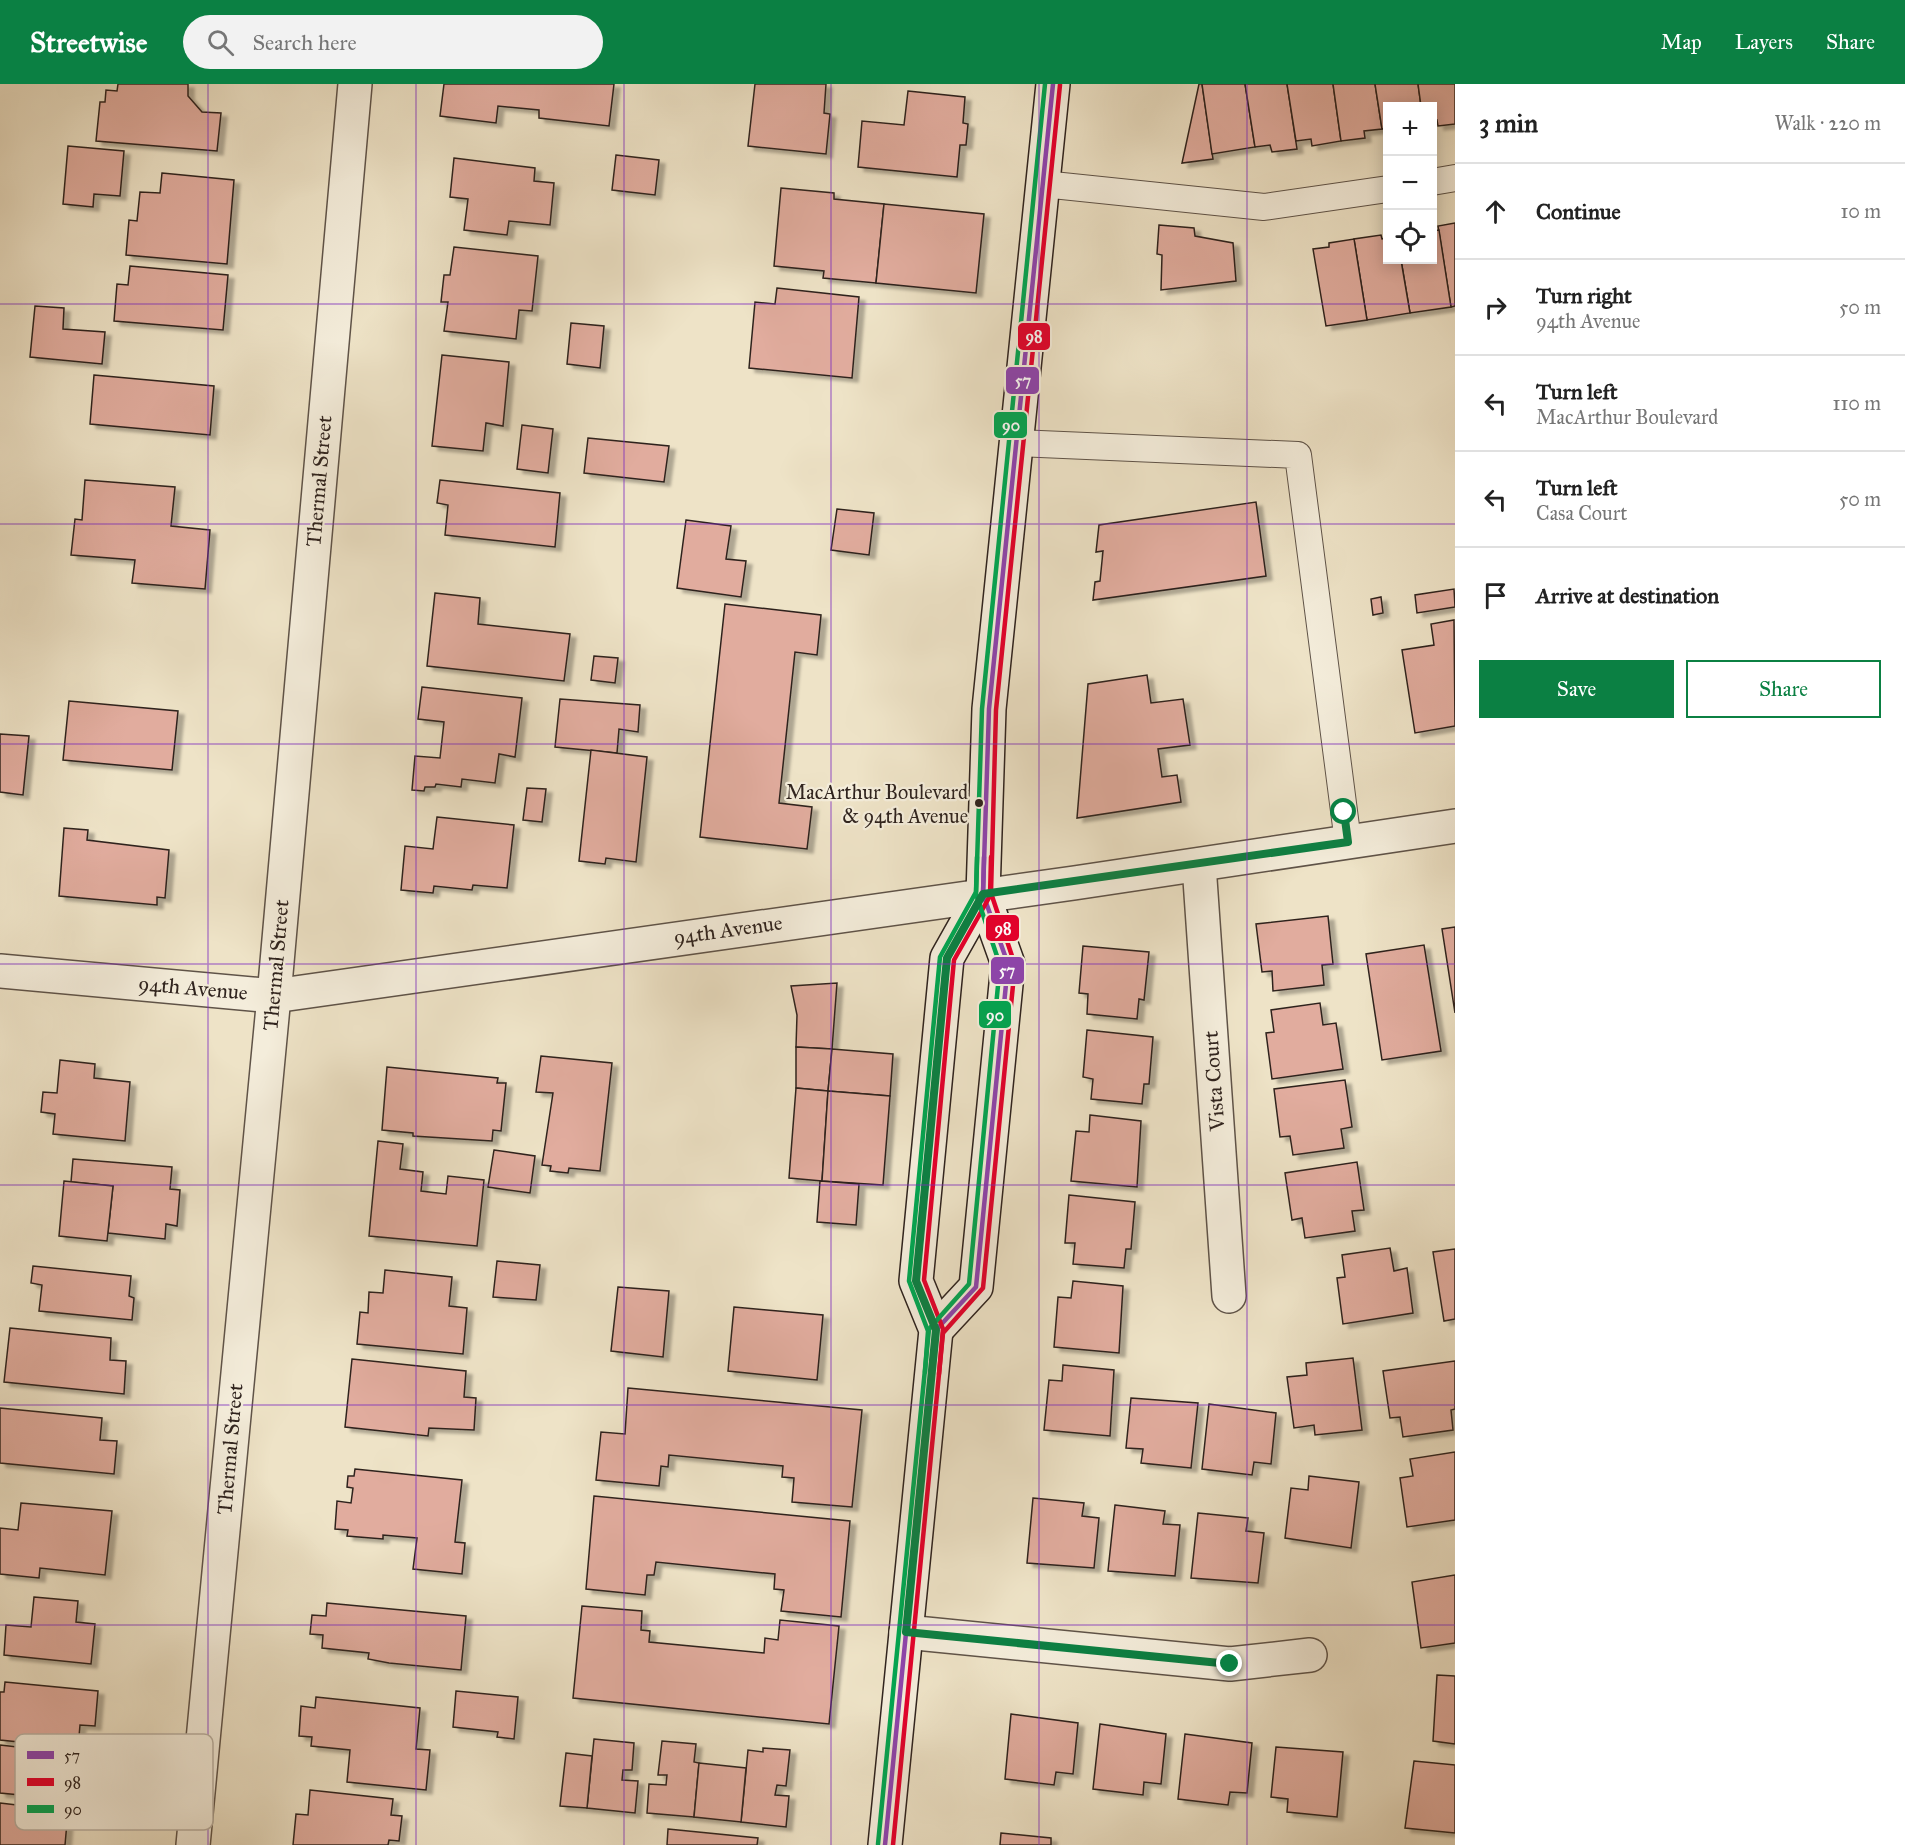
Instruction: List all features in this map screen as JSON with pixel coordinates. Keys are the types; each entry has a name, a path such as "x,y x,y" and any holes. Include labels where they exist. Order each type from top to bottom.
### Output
{"street":[{"name":"Thermal Street","path":"203,1734 355,84"},
{"path":"936,1330 976,1287 1008,964 983,894 991,689 1053,84"},
{"name":"94th Avenue","path":"0,970 273,996 1199,865 1455,826"},
{"name":"Vista Court","path":"1199,865 1230,1296"},
{"path":"885,1845 936,1330 916,1281 947,958 983,894"},
{"path":"906,1632 1230,1664 1310,1655"},
{"name":"Thermal Street","path":"193,1845 194,1830"}],"lane":[{"path":"1437,181 1455,178"},
{"path":"1043,184 1264,207 1383,190"},
{"path":"1017,444 1298,455 1348,842"}],"building":[{"path":"118,84 188,84 188,96 202,112 221,113 217,151 96,141 100,102 105,102 106,90 117,91"},
{"path":"444,84 614,84 609,126 539,118 539,110 498,106 496,123 440,116"},
{"path":"755,84 826,84 824,113 830,114 826,154 748,146"},
{"path":"1199,84 1202,84 1213,159 1182,163"},
{"path":"1202,84 1245,84 1255,147 1212,154"},
{"path":"1245,84 1287,84 1297,149 1272,152 1270,145 1255,147"},
{"path":"1287,84 1333,84 1341,141 1312,146 1311,139 1296,141"},
{"path":"1333,84 1375,84 1382,129 1364,131 1365,138 1341,141"},
{"path":"1375,84 1418,84 1420,102 1383,102 1382,129"},
{"path":"1418,84 1455,84 1455,124 1438,126 1437,102 1420,102"},
{"path":"908,91 965,97 963,123 968,124 966,145 960,145 957,177 858,167 862,121 904,125"},
{"path":"68,146 124,151 120,196 94,194 93,207 63,204"},
{"path":"616,155 659,160 655,195 612,190"},
{"path":"454,158 535,168 534,181 554,183 550,225 509,221 507,235 464,230 468,199 450,197"},
{"path":"162,173 234,180 227,264 126,255 129,220 137,221 140,192 160,193"},
{"path":"781,188 834,193 834,199 884,204 876,283 823,278 824,271 774,266"},
{"path":"884,204 984,214 976,293 876,283"},
{"path":"1455,223 1455,306 1451,307 1438,226"},
{"path":"1159,225 1194,228 1195,236 1233,243 1236,281 1161,290 1162,255 1157,254"},
{"path":"1437,230 1439,230 1451,307 1410,313 1402,264 1437,264"},
{"path":"1381,235 1383,264 1402,264 1410,313 1367,320 1354,239"},
{"path":"1354,239 1367,320 1326,326 1313,249 1329,247 1329,243"},
{"path":"454,247 538,256 532,311 519,310 516,339 444,331 448,302 441,302 444,275 450,275"},
{"path":"130,266 228,275 223,330 114,321 117,284 128,285"},
{"path":"777,288 859,297 852,378 749,368 755,302 775,304"},
{"path":"35,306 64,308 63,329 105,332 102,364 30,357"},
{"path":"571,323 604,326 600,368 567,364"},
{"path":"442,355 509,362 503,426 486,423 483,451 432,446"},
{"path":"94,375 214,386 210,435 90,424"},
{"path":"522,425 553,429 548,473 517,469"},
{"path":"588,438 669,446 664,482 584,473"},
{"path":"85,480 175,487 171,526 210,530 205,589 132,583 135,560 71,555 75,519 82,520"},
{"path":"440,480 560,493 555,547 445,535 448,505 437,503"},
{"path":"1256,502 1266,576 1093,600 1095,582 1100,581 1103,551 1096,552 1099,525"},
{"path":"837,509 874,513 869,555 831,550"},
{"path":"686,520 731,526 726,559 746,561 741,597 677,588"},
{"path":"1454,589 1455,607 1417,613 1415,595"},
{"path":"435,593 480,598 478,624 570,634 564,681 427,666"},
{"path":"1381,597 1383,613 1373,615 1371,599"},
{"path":"725,604 821,615 817,655 795,652 779,803 812,807 807,849 700,837"},
{"path":"1454,620 1455,726 1415,733 1402,650 1434,645 1431,624"},
{"path":"594,656 618,658 615,683 591,680"},
{"path":"1147,675 1151,703 1183,699 1190,745 1158,749 1162,777 1177,775 1181,802 1077,818 1088,684"},
{"path":"422,687 522,698 515,757 499,754 495,783 462,779 461,787 436,784 435,787 425,787 424,791 412,790 415,756 440,758 444,722 418,719"},
{"path":"560,699 640,705 638,732 619,729 617,753 555,747"},
{"path":"69,701 178,711 172,770 63,760"},
{"path":"0,734 29,736 23,795 0,792"},
{"path":"591,750 647,757 636,862 606,858 605,864 579,861"},
{"path":"527,788 546,789 542,822 523,820"},
{"path":"437,817 514,825 507,888 473,885 472,890 434,886 433,893 401,890 405,846 433,849"},
{"path":"64,828 88,830 87,840 169,850 165,898 157,897 157,905 59,896"},
{"path":"1328,916 1333,964 1322,965 1324,985 1273,991 1272,971 1262,972 1256,924"},
{"path":"1455,927 1455,1013 1442,929"},
{"path":"1424,945 1441,1051 1382,1060 1366,954"},
{"path":"1083,946 1149,952 1144,1000 1139,999 1137,1019 1087,1014 1088,994 1079,993"},
{"path":"837,983 832,1049 796,1047 797,1015 791,986"},
{"path":"1320,1003 1323,1025 1336,1023 1343,1069 1272,1079 1266,1033 1274,1032 1271,1010"},
{"path":"1087,1030 1153,1037 1149,1084 1144,1084 1142,1104 1091,1099 1093,1079 1083,1077"},
{"path":"796,1047 832,1049 828,1091 796,1088"},
{"path":"832,1049 893,1054 890,1096 828,1091"},
{"path":"541,1056 612,1063 600,1171 569,1168 568,1173 550,1171 551,1166 542,1165 553,1093 536,1092"},
{"path":"60,1060 95,1064 94,1078 130,1082 125,1141 53,1134 55,1114 41,1112 43,1092 57,1093"},
{"path":"387,1067 498,1078 497,1083 506,1083 501,1131 493,1130 492,1141 413,1136 413,1133 382,1130"},
{"path":"1345,1080 1352,1127 1341,1129 1344,1148 1293,1155 1290,1136 1280,1137 1274,1089"},
{"path":"796,1088 828,1091 822,1181 789,1178"},
{"path":"828,1091 890,1096 883,1185 822,1181"},
{"path":"1090,1115 1141,1121 1137,1187 1071,1181 1076,1131 1089,1132"},
{"path":"378,1141 403,1144 400,1169 423,1172 421,1191 446,1194 448,1176 484,1180 477,1246 369,1236"},
{"path":"494,1150 535,1156 530,1193 488,1187"},
{"path":"73,1159 172,1167 170,1189 180,1190 177,1226 166,1224 165,1239 108,1233 113,1186 71,1182"},
{"path":"1357,1162 1364,1210 1352,1211 1355,1231 1305,1238 1302,1218 1292,1220 1285,1173"},
{"path":"64,1181 113,1186 107,1241 59,1236"},
{"path":"820,1181 859,1184 856,1225 817,1222"},
{"path":"1069,1195 1135,1202 1131,1249 1126,1249 1124,1268 1073,1264 1075,1243 1065,1243"},
{"path":"1390,1248 1394,1271 1407,1268 1413,1313 1343,1324 1337,1278 1345,1277 1342,1255"},
{"path":"1455,1249 1455,1319 1444,1321 1433,1252"},
{"path":"497,1261 540,1265 536,1300 493,1297"},
{"path":"33,1266 131,1276 129,1296 134,1298 132,1320 39,1311 42,1285 31,1283"},
{"path":"385,1270 452,1277 449,1306 467,1308 463,1354 357,1344 360,1312 368,1313 369,1292 383,1293"},
{"path":"1073,1281 1123,1286 1119,1353 1054,1347 1058,1297 1071,1298"},
{"path":"618,1287 669,1291 663,1357 611,1351"},
{"path":"734,1307 823,1315 817,1380 728,1371"},
{"path":"10,1328 111,1338 110,1360 126,1361 124,1394 4,1382"},
{"path":"1353,1358 1362,1430 1315,1435 1314,1425 1294,1428 1287,1377 1307,1375 1306,1363"},
{"path":"352,1359 466,1371 464,1397 476,1398 474,1430 429,1428 428,1436 345,1427"},
{"path":"1455,1361 1455,1409 1451,1410 1453,1430 1403,1437 1400,1417 1390,1418 1383,1371"},
{"path":"1063,1365 1114,1370 1110,1436 1044,1430 1049,1380 1062,1381"},
{"path":"628,1388 862,1410 852,1507 792,1502 794,1478 782,1477 783,1466 669,1455 668,1467 661,1466 659,1486 596,1480 601,1432 625,1434"},
{"path":"1131,1398 1198,1403 1191,1468 1141,1463 1143,1449 1126,1448"},
{"path":"1209,1404 1276,1413 1271,1464 1254,1462 1252,1475 1202,1469"},
{"path":"0,1408 102,1418 100,1440 117,1441 114,1474 0,1463"},
{"path":"1455,1452 1455,1520 1407,1527 1400,1478 1413,1476 1410,1459"},
{"path":"355,1469 462,1480 455,1542 465,1543 462,1574 413,1569 417,1538 383,1535 383,1539 347,1536 348,1530 335,1529 337,1501 351,1503 353,1488 347,1487 348,1476 354,1476"},
{"path":"1309,1476 1359,1482 1351,1548 1285,1538 1291,1488 1308,1490"},
{"path":"594,1496 850,1521 841,1617 781,1611 784,1590 774,1589 775,1574 656,1562 654,1575 647,1575 645,1595 586,1589"},
{"path":"1033,1498 1084,1503 1082,1516 1099,1518 1094,1568 1027,1563"},
{"path":"21,1503 112,1511 105,1575 40,1568 39,1578 0,1574 0,1528 18,1530"},
{"path":"1115,1505 1165,1511 1163,1524 1180,1525 1175,1576 1108,1571"},
{"path":"1198,1513 1248,1518 1246,1531 1264,1533 1258,1583 1191,1578"},
{"path":"1455,1575 1455,1643 1421,1648 1412,1582"},
{"path":"34,1597 78,1601 76,1622 95,1624 91,1664 4,1655 6,1625 31,1627"},
{"path":"327,1603 466,1616 461,1670 389,1663 368,1659 369,1653 322,1648 323,1635 310,1634 312,1615 326,1616"},
{"path":"582,1606 642,1611 641,1630 650,1631 649,1642 764,1653 765,1638 778,1640 780,1620 839,1626 829,1724 573,1698"},
{"path":"1437,1675 1455,1676 1455,1744 1433,1741"},
{"path":"5,1682 98,1691 95,1726 80,1725 79,1734 15,1734 15,1742 0,1740 0,1692 4,1692"},
{"path":"456,1691 518,1697 514,1739 497,1737 498,1732 453,1727"},
{"path":"316,1697 420,1708 416,1749 430,1750 426,1790 347,1782 350,1750 311,1746 312,1737 299,1736 301,1706 315,1708"},
{"path":"1011,1714 1078,1723 1073,1774 1056,1772 1054,1785 1005,1779"},
{"path":"1100,1724 1166,1734 1161,1784 1144,1782 1143,1795 1093,1789"},
{"path":"1185,1734 1252,1743 1247,1793 1230,1792 1228,1805 1178,1799"},
{"path":"594,1739 634,1743 632,1770 623,1770 622,1780 638,1781 635,1813 587,1808"},
{"path":"662,1741 696,1744 694,1762 699,1763 694,1817 647,1813 649,1784 666,1785 667,1775 658,1775"},
{"path":"0,1745 15,1747 15,1794 0,1793"},
{"path":"1276,1747 1343,1752 1337,1817 1287,1812 1288,1799 1271,1797"},
{"path":"763,1748 790,1750 786,1786 777,1785 775,1795 789,1796 786,1827 741,1822 748,1750 763,1752"},
{"path":"566,1753 592,1756 587,1808 560,1806"},
{"path":"1414,1761 1455,1765 1455,1833 1405,1828"},
{"path":"699,1763 746,1768 741,1822 694,1817"},
{"path":"310,1790 393,1799 391,1815 402,1816 399,1841 389,1840 388,1845 293,1845 296,1814 308,1815"},
{"path":"0,1803 15,1805 15,1830 66,1830 65,1845 0,1845"},
{"path":"668,1829 758,1838 757,1845 667,1845"},
{"path":"1001,1833 1051,1838 1051,1845 1000,1845"}],"transit line":[{"name":"90","path":"878,1844 929,1329 969,1284 1000,965 976,894 982,709 1045,84"},
{"name":"57","path":"885,1845 936,1330 976,1287 1008,964 983,894 989,709 1053,84"},
{"name":"98","path":"893,1845 943,1333 983,1288 1015,965 991,893 996,710 1060,85"},
{"name":"90","path":"925,1372 928,1331 909,1281 940,957 976,892 977,857"},
{"name":"57","path":"932,1373 936,1330 916,1281 947,958 983,894 984,857"},
{"name":"98","path":"939,1374 943,1329 924,1280 954,960 990,896 991,857"}],"place":[{"name":"MacArthur Boulevard & 94th Avenue","path":"979,803"}],"route":[{"path":"1230,1664 906,1632 936,1330 916,1281 947,958 983,894 1074,883 1348,842 1344,812"}]}
